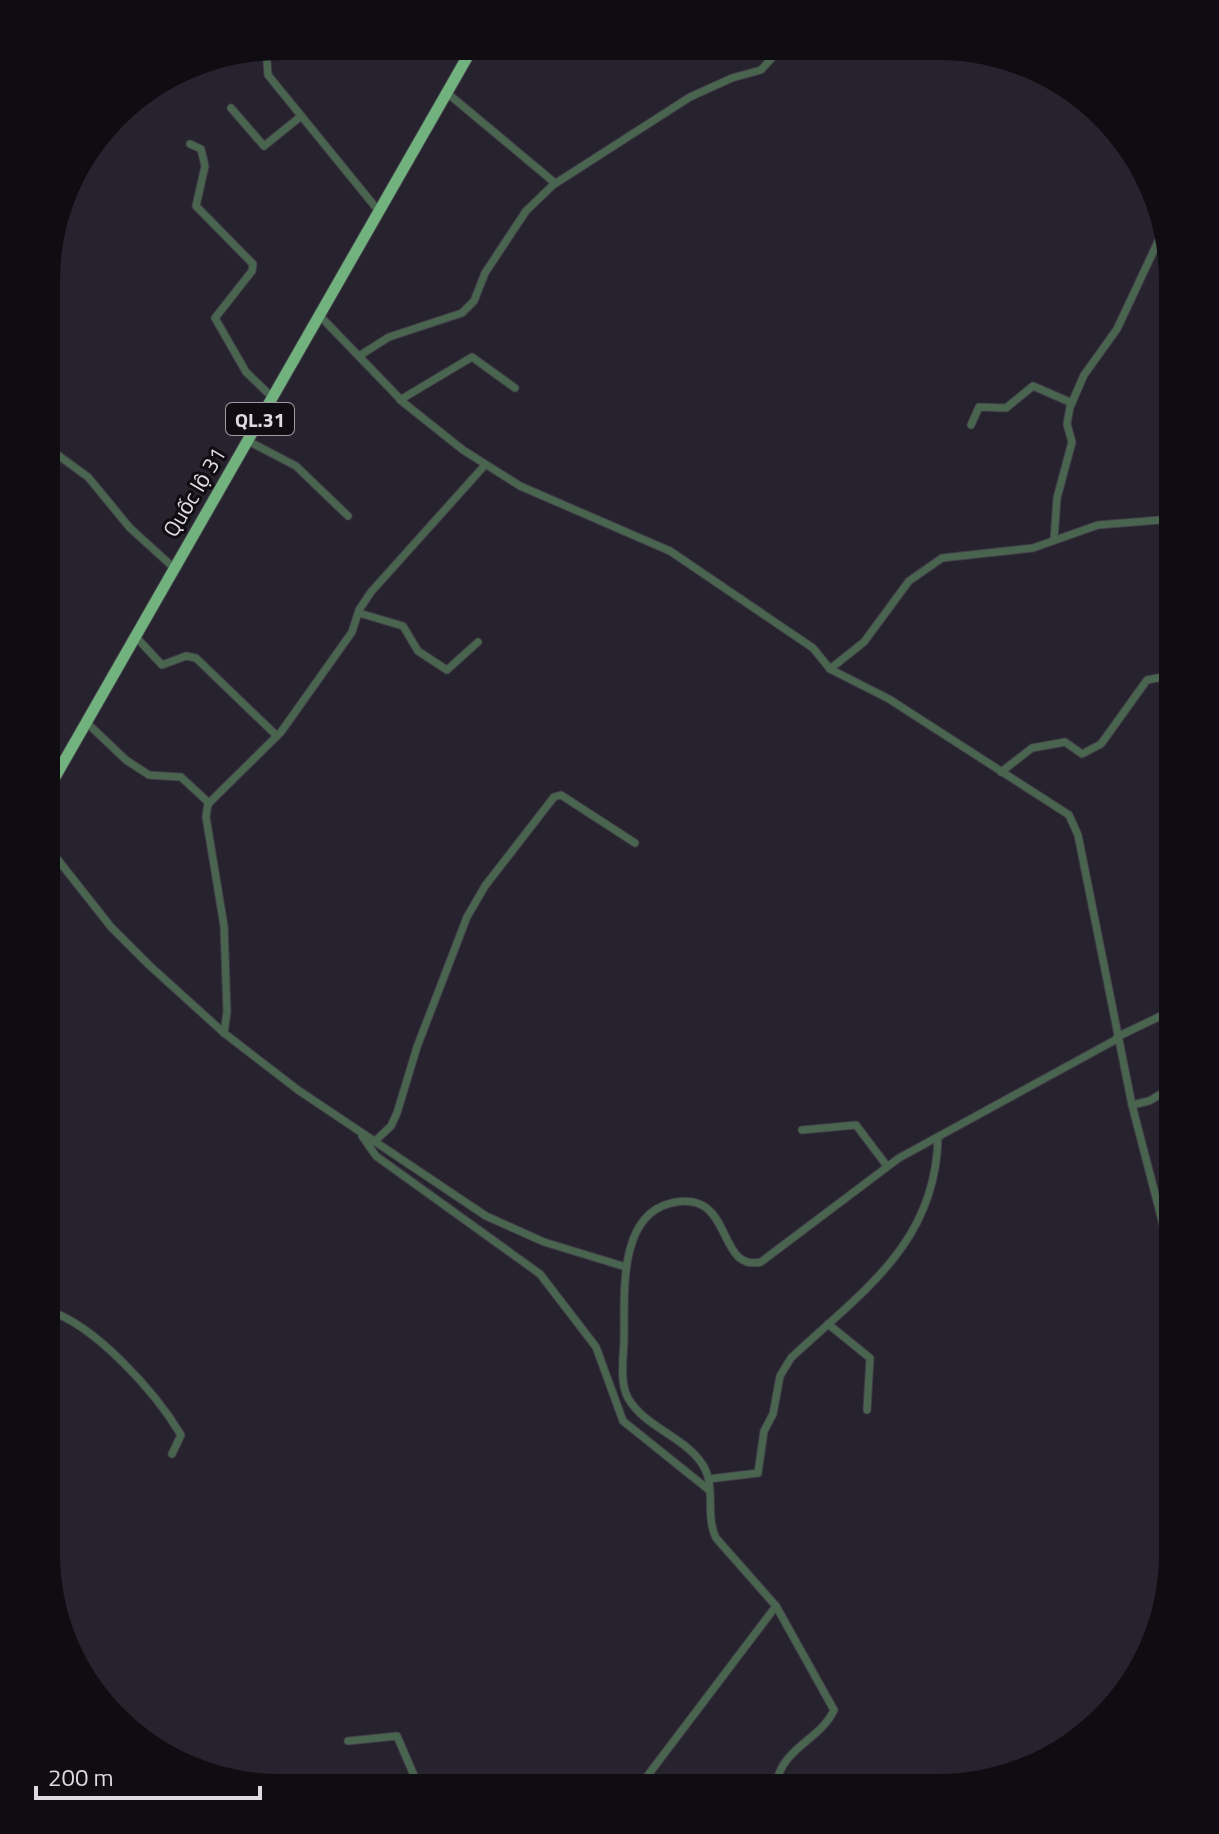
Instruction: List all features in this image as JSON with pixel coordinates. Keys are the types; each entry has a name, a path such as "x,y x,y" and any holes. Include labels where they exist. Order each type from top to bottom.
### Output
{"highway":[{"name":"Quốc lộ 31","path":"60,768 248,441 317,313 465,60"}],"street":[{"path":"359,356 389,337 449,319 470,307 485,273 526,211 555,183 690,97 732,78 756,74 769,60"},
{"path":"267,61 268,75 377,209"},
{"path":"446,92 555,183"},
{"path":"231,108 264,146 300,117"},
{"path":"190,144 201,149 205,166 196,206 253,264 252,271 215,318 246,372 272,397"},
{"path":"1054,540 1057,498 1072,442 1067,424 1072,403 1084,375 1117,329 1156,245"},
{"path":"317,313 400,400 485,465 520,486 670,551 813,648 830,669 889,699 1069,815 1076,828 1117,1038 1159,1206"},
{"path":"400,400 472,357 515,388"},
{"path":"971,425 979,407 1006,408 1033,386 1072,403"},
{"path":"248,441 296,466 348,516"},
{"path":"60,457 88,477 130,528 173,567"},
{"path":"224,1033 227,1012 224,926 206,817 209,803 277,736 352,632 359,613 400,557 485,465"},
{"path":"830,669 864,642 900,592 932,563 952,554 1026,549 1098,525 1159,520"},
{"path":"359,613 403,626 418,651 447,670 478,642"},
{"path":"135,636 162,665 186,656 201,662 277,736"},
{"path":"1001,772 1037,746 1065,742 1082,754 1096,750 1147,680 1159,678"},
{"path":"86,722 133,765 149,775 181,777 209,803"},
{"path":"374,1142 391,1126 397,1113 436,996 477,898 554,797 561,795 635,843"},
{"path":"60,862 111,927 224,1033 360,1134 486,1216 544,1242 626,1267"},
{"path":"780,1774 784,1761 834,1710 776,1606 716,1538 711,1526 709,1479 698,1457 637,1409 626,1393 626,1267 636,1235 648,1217 671,1203 689,1201 715,1213 728,1244 738,1256 748,1262 761,1262 887,1166 1159,1017"},
{"path":"1132,1105 1159,1095"},
{"path":"802,1130 856,1125 887,1166"},
{"path":"360,1134 376,1156 543,1276 596,1347 623,1421 709,1490"},
{"path":"709,1479 758,1473 763,1434 773,1414 780,1376 791,1358 886,1271 906,1243 933,1183 938,1137"},
{"path":"60,1316 107,1345 179,1430 182,1438 172,1454"},
{"path":"828,1324 870,1358 867,1410"},
{"path":"649,1774 776,1606"},
{"path":"348,1741 397,1736 413,1774"}]}
